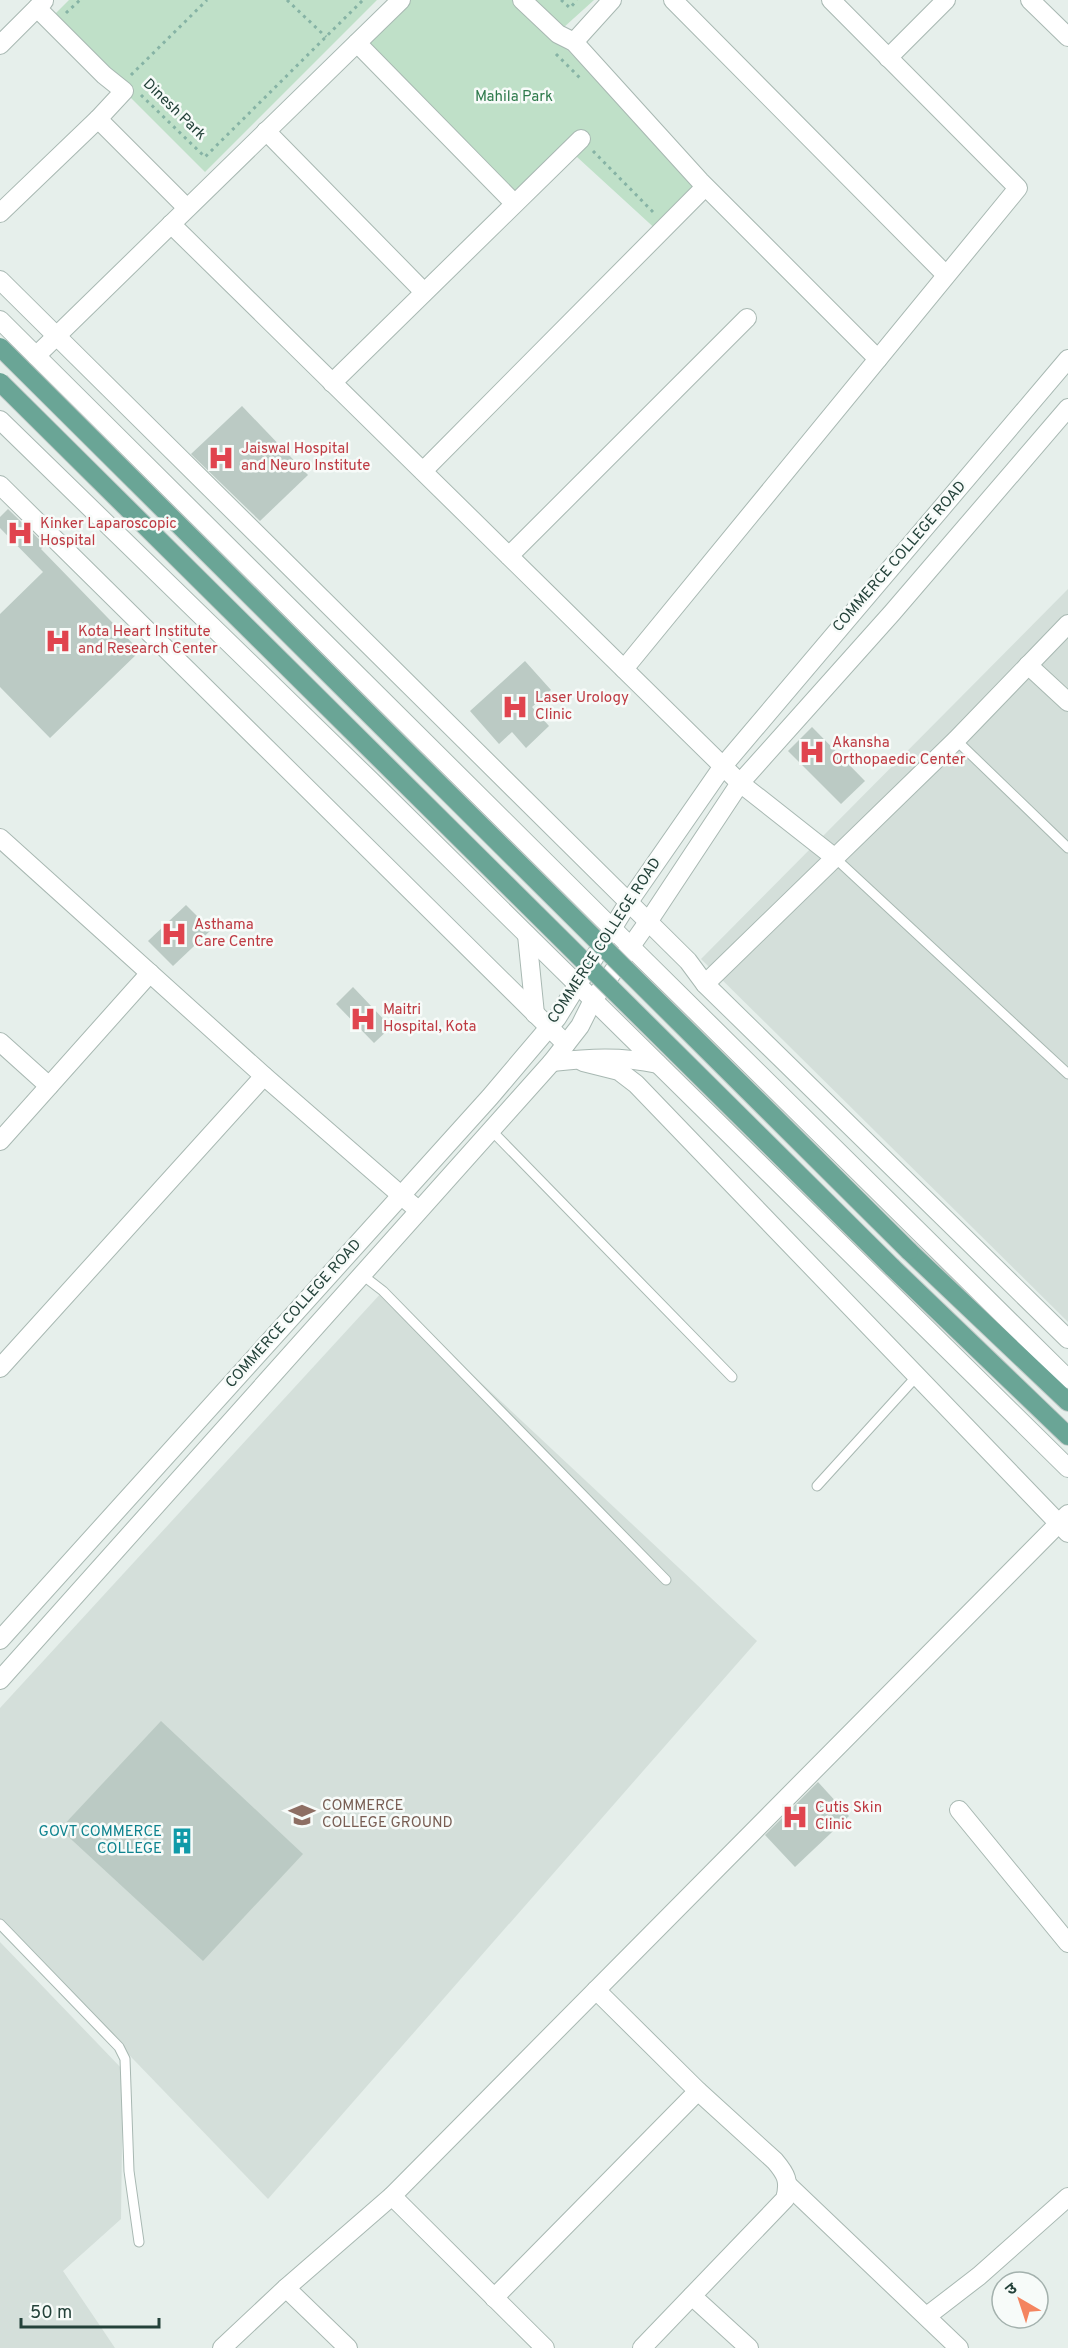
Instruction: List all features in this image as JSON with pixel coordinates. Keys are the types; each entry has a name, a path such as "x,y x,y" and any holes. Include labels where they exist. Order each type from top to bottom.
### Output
{"main road":[{"path":"0,347 909,1251 1068,1402"},
{"path":"0,382 892,1267 1068,1436"}],"street":[{"path":"36,356 401,0"},
{"path":"522,0 558,34 574,42 705,187 878,358"},
{"path":"574,42 612,0"},
{"path":"673,0 946,275"},
{"path":"624,669 1018,188 831,0"},
{"path":"888,58 946,0"},
{"path":"1030,0 1068,38"},
{"path":"0,45 41,4 104,75 124,91 0,213"},
{"path":"357,43 514,203"},
{"path":"98,119 187,208"},
{"path":"266,131 423,292"},
{"path":"332,383 581,139"},
{"path":"423,471 705,187"},
{"path":"171,224 740,783 834,857"},
{"path":"0,280 688,960 705,984 1068,1339"},
{"path":"509,556 747,318"},
{"path":"0,320 612,929 1068,1378"},
{"name":"COMMERCE COLLEGE ROAD","path":"0,1640 490,1098 548,1028 628,903 723,766 1068,359"},
{"path":"0,1680 552,1062 580,1026 593,1000 740,783 1066,415"},
{"path":"0,420 1068,1468"},
{"path":"0,485 566,1044"},
{"path":"705,984 956,740 1068,624"},
{"path":"1029,665 1068,702"},
{"path":"0,838 264,1076 418,1210"},
{"path":"563,880 583,857"},
{"path":"527,935 534,1014"},
{"path":"0,1141 150,973"},
{"path":"0,1042 49,1086"},
{"path":"552,1062 597,1058 632,1059 658,1064"},
{"path":"222,2348 286,2288 392,2196 1065,1523 916,1377 636,1084 619,1071 576,1060"},
{"path":"0,1368 264,1076"},
{"path":"959,1810 1068,1943"},
{"path":"596,1990 698,2091 775,2161 785,2172 789,2186 959,2348"},
{"path":"494,2298 698,2091"},
{"path":"642,2348 785,2199 789,2186"},
{"path":"392,2196 545,2348"},
{"path":"927,2316 979,2276 1068,2197"},
{"path":"286,2288 348,2348"},
{"path":"692,2296 749,2348"}],"lane":[{"path":"956,740 1068,848"},
{"path":"834,857 1068,1074"},
{"path":"490,1130 732,1377"},
{"path":"361,1274 391,1299 666,1580"},
{"path":"817,1486 916,1377"},
{"path":"0,1924 119,2047 125,2059 129,2171 139,2242"}],"path":[{"path":"61,18 80,0"},
{"path":"125,80 207,0"},
{"path":"287,0 326,37"},
{"name":"Dinesh Park","path":"133,88 205,157 363,0"},
{"path":"561,0 570,8 578,0"}],"shaded area":[{"path":"1068,589 1068,1322 701,959"},
{"name":"COMMERCE COLLEGE GROUND","path":"383,1291 757,1641 268,2199 0,1921 0,1708"},
{"path":"0,1942 123,2070 121,2219 63,2271 115,2348 0,2348"}],"green space":[{"path":"69,0 377,0 205,172 51,18"},
{"name":"Mahila Park","path":"407,0 517,0 700,181 660,233 565,146 513,195 363,44"},
{"path":"535,0 594,0 563,28"}],"building":[{"path":"242,406 308,475 260,521 191,454"},
{"path":"8,509 45,545 41,549 140,651 50,738 0,687 0,614 43,572 0,528 0,517"},
{"path":"525,661 551,690 532,707 549,726 526,748 512,732 499,744 470,711"},
{"path":"812,727 865,781 841,804 788,751"},
{"path":"186,905 211,930 173,966 148,941"},
{"path":"353,987 391,1027 374,1043 336,1004"},
{"name":"GOVT COMMERCE COLLEGE","path":"161,1721 303,1854 203,1961 60,1829"},
{"path":"818,1782 849,1816 795,1867 765,1835"}],"place":[{"name":"Jaiswal Hospital and Neuro Institute","path":"221,458"},
{"name":"Kinker Laparoscopic Hospital","path":"20,533"},
{"name":"Kota Heart Institute and Research Center","path":"58,641"},
{"name":"Laser Urology Clinic","path":"515,707"},
{"name":"Akansha Orthopaedic Center","path":"812,752"},
{"name":"Asthama Care Centre","path":"174,934"},
{"name":"Maitri Hospital, Kota","path":"363,1019"},
{"name":"COMMERCE COLLEGE GROUND","path":"302,1815"},
{"name":"Cutis Skin Clinic","path":"795,1817"},
{"name":"GOVT COMMERCE COLLEGE","path":"182,1841"}]}
